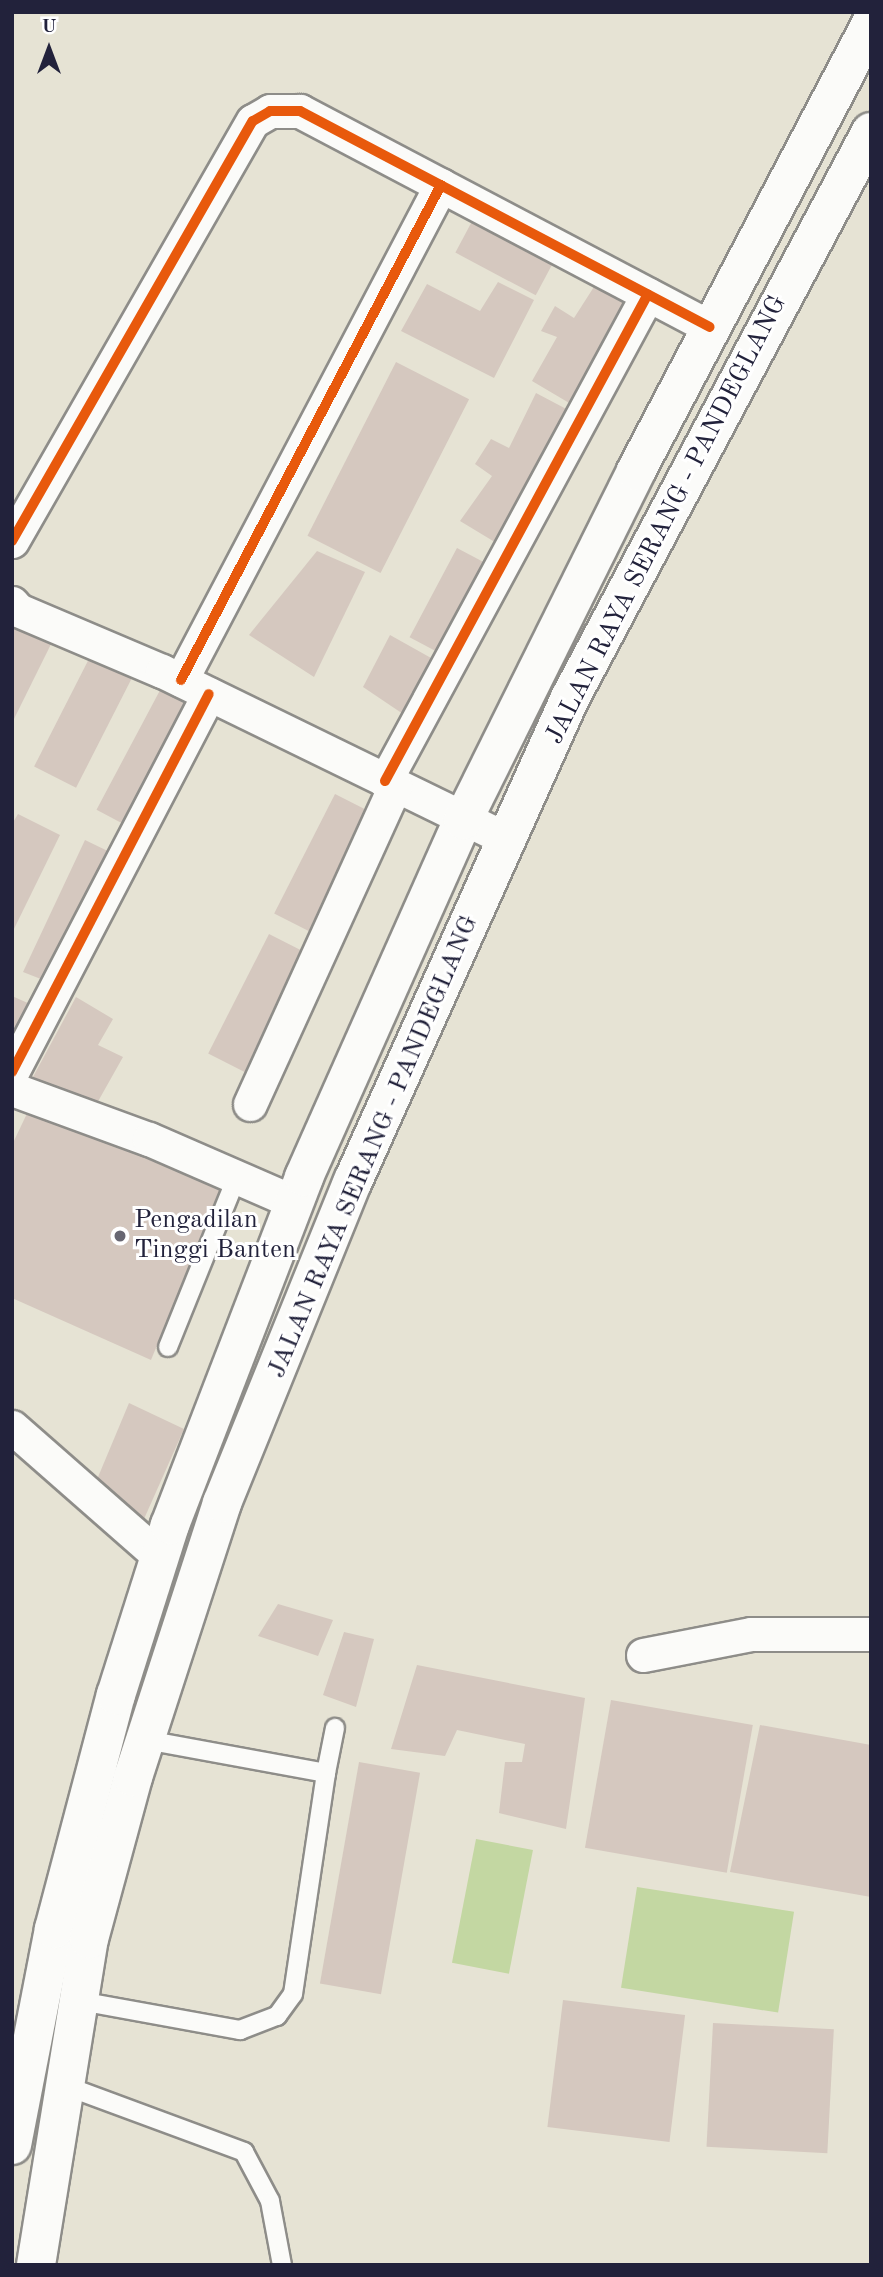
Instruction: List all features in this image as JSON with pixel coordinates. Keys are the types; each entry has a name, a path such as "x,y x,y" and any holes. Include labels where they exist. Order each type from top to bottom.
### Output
{"highway":[{"name":"JALAN RAYA SERANG - PANDEGLANG","path":"12,2145 24,2016 45,1965 117,1695 184,1487 294,1202 463,820 710,327 871,24"},
{"name":"JALAN RAYA SERANG - PANDEGLANG","path":"36,2265 82,1987 146,1740 222,1503 353,1181 570,698 626,587 871,132"},
{"path":"316,1155 353,1181"},
{"path":"184,1487 222,1503"},
{"path":"45,1965 82,1987"}],"street":[{"path":"12,541 253,121 270,111 300,111 710,327"},
{"path":"12,1072 195,687 441,185"},
{"path":"250,1104 390,783 648,294"},
{"path":"12,603 18,610 195,687 508,840"},
{"path":"12,1088 237,1176 294,1202"},
{"path":"12,1427 160,1557"},
{"path":"643,1655 751,1634 871,1634"}],"lane":[{"path":"168,1347 237,1176"},
{"path":"82,1987 240,2029 277,2016 293,1994 335,1728"},
{"path":"146,1740 326,1773"},
{"path":"66,2086 244,2152 270,2201 282,2265"}],"green space":[{"path":"476,1839 533,1850 509,1974 452,1963"},
{"path":"637,1887 794,1912 778,2013 621,1988"}],"building":[{"path":"477,212 557,255 536,295 455,253"},
{"path":"599,279 635,298 576,407 532,381 557,337 541,331 555,306 574,318"},
{"path":"498,282 534,300 494,378 401,331 427,284 480,311"},
{"path":"396,362 469,399 381,573 307,536"},
{"path":"536,393 572,412 503,547 460,521 492,476 475,464 491,439 509,448"},
{"path":"457,548 491,566 443,655 410,637"},
{"path":"317,551 365,572 314,677 249,635"},
{"path":"12,616 57,632 12,723"},
{"path":"390,635 440,663 412,720 363,687"},
{"path":"95,647 137,668 76,788 34,766"},
{"path":"166,679 200,697 130,828 97,810"},
{"path":"335,794 377,815 316,935 274,913"},
{"path":"18,814 60,835 12,933 12,824"},
{"path":"85,840 116,855 51,983 23,972"},
{"path":"269,934 311,955 250,1075 208,1053"},
{"path":"12,996 39,1008 12,1056"},
{"path":"76,997 113,1019 98,1045 123,1057 96,1105 33,1077"},
{"path":"32,1103 226,1178 151,1360 12,1298 12,1145"},
{"path":"129,1403 184,1429 140,1528 93,1489"},
{"path":"278,1604 333,1620 318,1656 258,1636"},
{"path":"344,1632 374,1639 356,1707 323,1695"},
{"path":"417,1665 585,1698 566,1829 499,1813 505,1762 522,1762 525,1744 457,1730 445,1756 391,1749"},
{"path":"611,1700 753,1725 727,1873 585,1848"},
{"path":"760,1725 871,1745 871,1897 730,1872"},
{"path":"359,1762 420,1773 381,1994 320,1984"},
{"path":"563,2000 685,2015 669,2142 547,2127"},
{"path":"713,2023 834,2029 827,2153 707,2147"}],"cycle path":[{"path":"12,541 253,121 270,111 300,111 710,327"},
{"path":"181,680 441,185"},
{"path":"385,781 648,294"},
{"path":"12,1072 209,694"}],"place":[{"name":"Pengadilan Tinggi Banten","path":"120,1236"}]}
